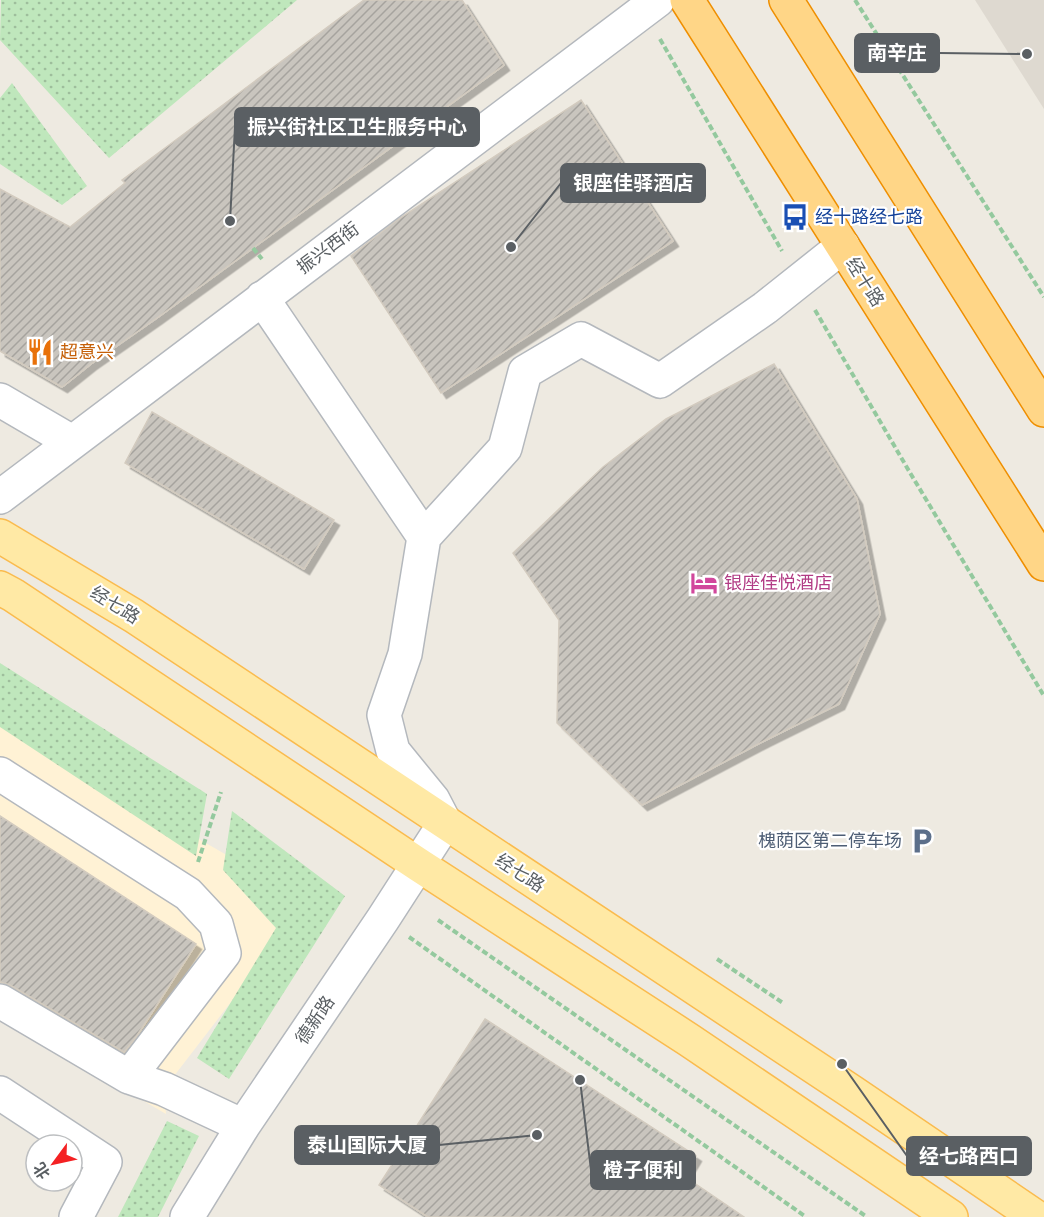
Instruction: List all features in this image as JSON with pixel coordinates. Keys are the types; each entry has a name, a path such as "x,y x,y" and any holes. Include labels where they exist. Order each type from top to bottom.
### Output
{"highway":[{"name":"经十路","path":"687,0 1044,564"},
{"path":"786,0 1044,410"}],"main road":[{"name":"经七路","path":"0,536 134,616 852,1092 1036,1217"},
{"path":"0,588 14,595 419,865 689,1040 951,1217"}],"street":[{"name":"振兴西街","path":"0,497 650,5"},
{"path":"445,823 427,793 393,750 384,715 405,654 424,537 505,448 525,372 581,339 660,381 765,308 843,246"},
{"path":"262,298 424,537"},
{"path":"0,400 72,442"},
{"path":"0,774 188,894 216,924 224,953 129,1077"},
{"name":"德新路","path":"187,1217 243,1126 445,823"},
{"path":"0,1001 129,1077 164,1089 243,1126"},
{"path":"0,1093 105,1162 76,1217"}],"path":[{"path":"855,0 1044,297"},
{"path":"650,5 800,282 903,461 1044,696"},
{"path":"188,894 221,792"},
{"path":"403,933 806,1217"}],"shaded area":[{"path":"975,0 1044,0 1044,109"},
{"path":"0,724 308,902 164,1089 166,1114 0,1017"}],"green space":[{"path":"1,0 297,0 109,158 0,40"},
{"path":"12,83 87,186 62,205 0,164 0,98"},
{"path":"0,663 207,794 196,856 0,727"},
{"path":"232,811 345,896 229,1079 197,1058 276,928 223,870"},
{"path":"167,1121 199,1136 158,1217 118,1217"}],"building":[{"path":"364,0 462,0 504,65 62,387 0,351 0,189 70,227 125,183 122,180"},
{"path":"581,100 673,241 441,393 351,256 397,220"},
{"name":"银座佳悦酒店","path":"774,364 857,499 880,614 839,704 642,805 557,723 559,620 513,553 603,467 666,419"},
{"path":"152,412 334,520 304,569 125,463"},
{"path":"0,816 196,944 124,1052 10,985 0,982"},
{"path":"485,1019 696,1156 684,1176 744,1217 428,1217 379,1185"}],"place":[{"name":"南辛庄","path":"1027,54"},
{"name":"经十路经七路","path":"795,217"},
{"name":"振兴街社区卫生服务中心","path":"230,221"},
{"name":"银座佳驿酒店","path":"511,247"},
{"name":"超意兴","path":"40,352"},
{"name":"银座佳悦酒店","path":"704,583"},
{"name":"槐荫区第二停车场","path":"922,841"},
{"name":"经七路西口","path":"842,1064"},
{"name":"橙子便利","path":"580,1080"},
{"name":"泰山国际大厦","path":"537,1135"}]}
